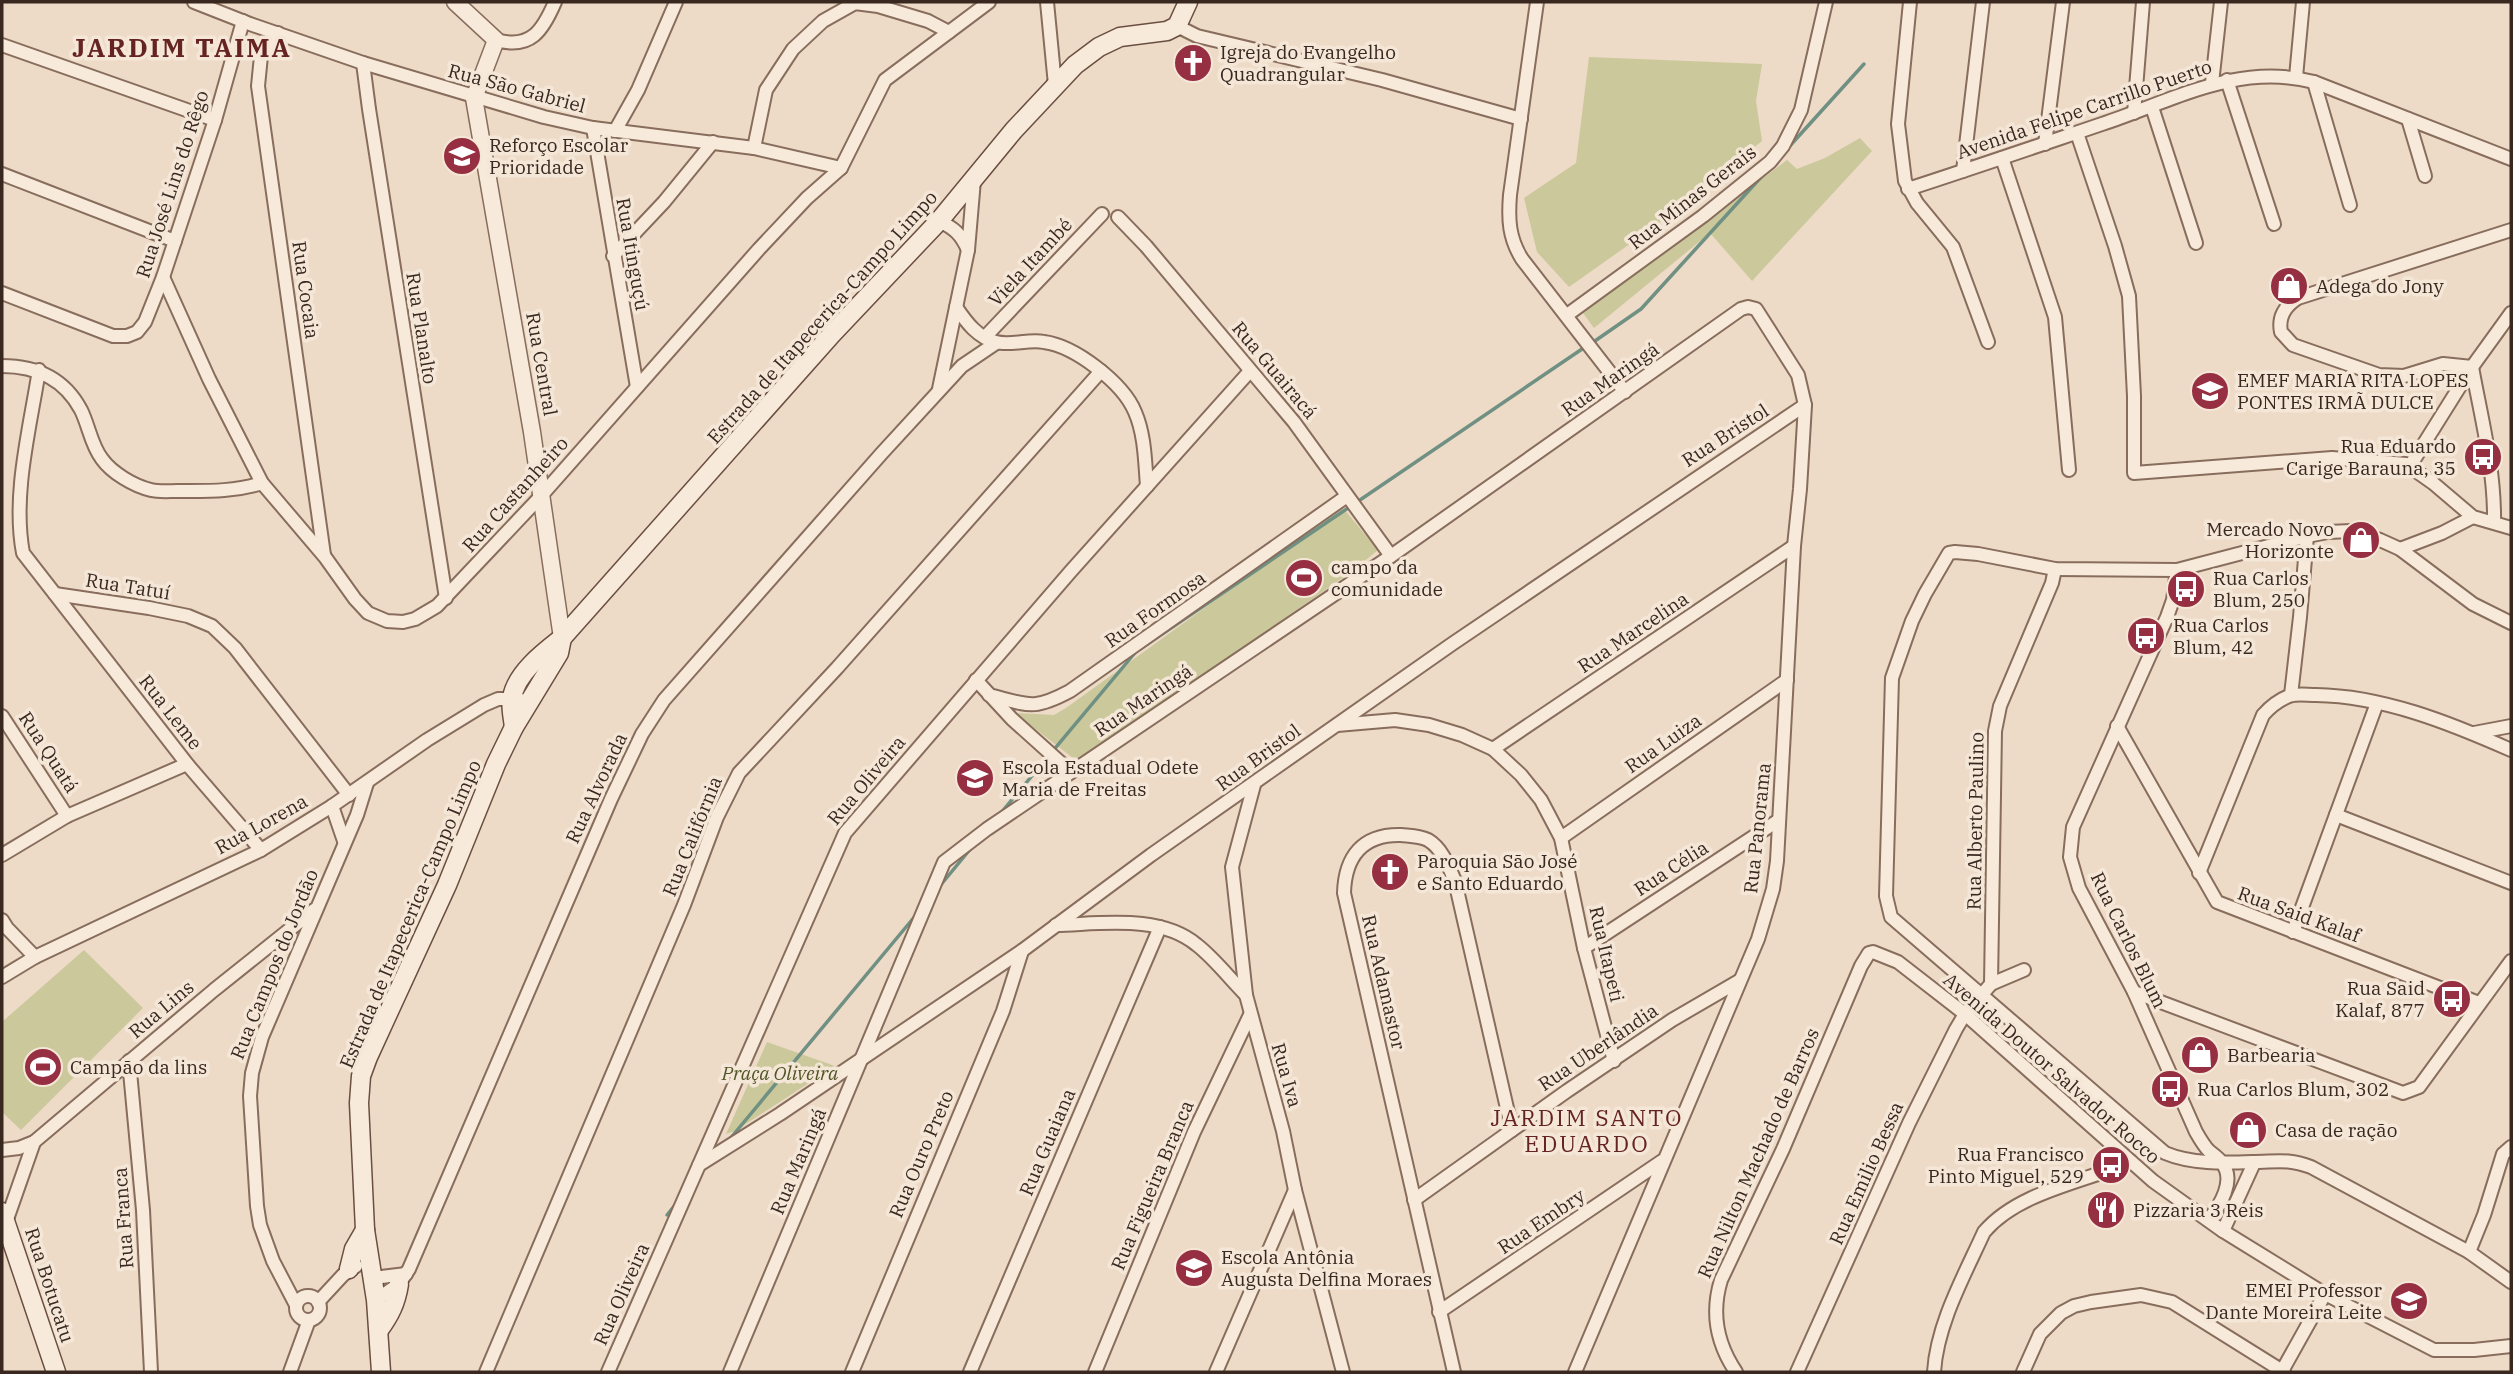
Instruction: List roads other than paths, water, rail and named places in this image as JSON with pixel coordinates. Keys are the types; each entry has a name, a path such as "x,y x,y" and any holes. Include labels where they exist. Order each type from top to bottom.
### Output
{"main road":[{"path":"1177,26 1188,2"},
{"name":"Estrada de Itapecerica-Campo Limpo","path":"514,727 512,698 525,672 542,653 562,638 832,334 939,221 1055,85 1099,47 1120,37 1177,26"},
{"name":"Estrada de Itapecerica-Campo Limpo","path":"381,1372 376,1300 365,1230 359,1103 362,1076 514,727 559,653 562,638"},
{"name":"Rua Botucatu","path":"4,1217 56,1372"},
{"path":"346,1272 365,1230"},
{"path":"379,1330 392,1313 402,1279"}],"street":[{"name":"Rua São Gabriel","path":"194,2 363,63 544,117 593,128 754,148 841,168"},
{"path":"455,2 496,40 517,43 530,38 545,24 555,2"},
{"path":"615,131 638,90 676,2"},
{"path":"754,148 766,90 793,49 823,20 855,2 928,21 948,32"},
{"name":"Rua Castanheiro","path":"163,277 209,379 262,483 368,613 387,621 403,622 415,619 446,597 541,496 759,249 807,198 841,168 885,80 989,2"},
{"path":"1047,2 1055,85"},
{"path":"1537,2 1508,214 1513,244 1533,274 1625,392"},
{"name":"Rua Minas Gerais","path":"1567,315 1713,209 1770,162 1783,146 1801,110 1826,2"},
{"path":"1910,2 1898,124 1903,168 1908,189 1917,203 1954,247 1988,342"},
{"path":"1963,171 1983,2"},
{"path":"2045,144 2063,2"},
{"path":"2134,113 2143,2"},
{"path":"2212,83 2221,2"},
{"path":"2296,77 2303,2"},
{"name":"Rua José Lins do Rêgo","path":"2,293 113,336 127,337 137,332 145,322 163,277 215,120 243,21"},
{"path":"1177,26 1197,36 1382,80 1521,119"},
{"name":"Rua Cocaia","path":"278,33 261,57 258,86 325,557"},
{"path":"474,97 496,40"},
{"path":"2,45 215,120"},
{"name":"Rua Planalto","path":"363,63 446,597"},
{"name":"Avenida Felipe Carrillo Puerto","path":"1908,189 2152,107 2212,83 2267,76 2296,77 2314,82 2511,159"},
{"path":"2227,80 2274,224"},
{"path":"2314,82 2350,205"},
{"name":"Rua Central","path":"474,97 492,187 562,638"},
{"path":"2152,107 2196,243"},
{"path":"2409,120 2425,176"},
{"name":"Rua Itinguçú","path":"593,128 637,387"},
{"path":"2077,133 2129,296 2134,396 2133,473 2332,458 2379,460 2410,466 2473,517 2511,528"},
{"path":"614,256 664,202 713,142"},
{"path":"2002,158 2055,317 2069,470"},
{"path":"2,174 175,240"},
{"name":"Rua Alvorada","path":"938,392 968,250 974,179"},
{"name":"Viela Itambé","path":"991,340 1102,214"},
{"name":"Rua Guairacá","path":"1118,217 1146,246 1294,422 1391,556"},
{"path":"939,221 961,235 968,250"},
{"path":"2472,367 2443,364 2404,376 2379,375 2294,345 2281,332 2281,318 2285,309 2298,298 2511,230"},
{"path":"956,307 974,330 991,340 1044,341 1066,348 1101,371 1127,398 1135,411 1140,428 1147,486"},
{"name":"Rua Maringá","path":"730,1372 944,862 962,846 1391,556 1741,309 1752,307"},
{"name":"Rua Panorama","path":"1575,1372 1758,939 1773,889 1777,861 1794,546 1805,405 1798,375 1756,309 1752,307"},
{"path":"2410,466 2472,367 2511,313"},
{"name":"Rua Alvorada","path":"376,1300 402,1279 431,1221 611,799 652,717 757,593 962,366 991,340"},
{"path":"2,366 39,370 64,387 80,410 101,458 112,470 140,486 152,490 223,491 262,483"},
{"path":"2472,367 2487,448 2494,522"},
{"path":"39,370 19,504 20,534 23,553 55,594"},
{"name":"Rua Califórnia","path":"486,1372 684,905 717,817 739,773 837,668 1101,371"},
{"name":"Rua Oliveira","path":"608,1372 845,833 976,680 1250,371"},
{"name":"Rua Bristol","path":"699,1165 780,1114 1023,950 1151,855 1254,785 1335,725 1805,405"},
{"name":"Rua Formosa","path":"989,695 1035,705 1044,704 1070,691 1347,496"},
{"path":"2400,549 2442,534 2473,517"},
{"path":"2055,569 2177,570 2328,531 2351,531 2400,549 2473,604 2511,623"},
{"path":"2291,695 2301,617 2307,536"},
{"name":"Rua Marcelina","path":"1493,750 1794,546"},
{"name":"Avenida Doutor Salvador Rocco","path":"2055,569 1955,552 1945,558 1916,612 1892,678 1890,702 1886,896 1891,917 2165,1153 2184,1160 2254,1163 2287,1160 2311,1167 2469,1252 2511,1282"},
{"name":"Rua Alberto Paulino","path":"1991,984 1996,724 2000,706 2052,583 2055,569"},
{"name":"Rua Carlos Blum","path":"2177,570 2173,600 2073,827 2070,857 2079,888 2134,992 2196,1132 2208,1150 2222,1161"},
{"name":"Rua Leme","path":"55,594 187,764 261,850"},
{"name":"Rua Tatuí","path":"55,594 162,610 188,616 212,626 235,648 349,795"},
{"path":"976,680 1071,772"},
{"name":"Rua Luiza","path":"1561,838 1787,680"},
{"path":"2199,873 2263,715 2291,695 2330,695 2377,703 2474,733 2511,750"},
{"name":"Rua Lorena","path":"2,977 35,957 261,850 484,705 498,699 530,700"},
{"path":"2293,932 2377,703"},
{"name":"Rua Quatá","path":"2,716 67,817 2,855"},
{"name":"Rua Itapeti","path":"1335,725 1395,720 1418,723 1462,735 1493,750 1521,775 1541,800 1561,838 1584,948 1614,1061"},
{"name":"Rua Said Kalaf","path":"2117,726 2199,873 2222,906 2479,1003"},
{"path":"2474,733 2511,726"},
{"path":"67,817 187,764"},
{"name":"Rua Campos do Jordão","path":"296,1304 272,1261 260,1225 250,1096 252,1073 262,1037 367,783"},
{"name":"Rua Iva","path":"1254,785 1232,867 1246,995 1283,1131 1295,1190 1340,1368"},
{"path":"332,806 344,841"},
{"path":"2336,815 2511,883"},
{"name":"Rua Célia","path":"1584,948 1779,820"},
{"name":"Rua Adamastor","path":"1454,1372 1344,893 1344,877 1354,854 1378,837 1413,836 1429,841 1439,850 1455,881 1512,1130"},
{"name":"Rua Lins","path":"2,1150 19,1148 34,1142 315,910"},
{"path":"2,920 35,957"},
{"path":"1055,925 1129,924 1173,931 1196,944 1246,995"},
{"name":"Rua Guaiana","path":"970,1372 1160,927"},
{"name":"Rua Ouro Preto","path":"852,1372 1003,1011 1023,950"},
{"name":"Avenida Doutor Salvador Rocco","path":"1869,953 1878,952 1898,962 1965,1014 2153,1181 2223,1231 2325,1294 2434,1350 2511,1346"},
{"name":"Rua Nilton Machado de Barros","path":"1736,1372 1716,1330 1716,1296 1721,1280 1783,1149 1869,953"},
{"path":"2134,992 2403,1093 2419,1087 2511,961"},
{"path":"1981,996 1991,984 2024,970"},
{"name":"Rua Uberlândia","path":"1414,1200 1672,1020 1739,981"},
{"name":"Rua Emilio Bessa","path":"1797,1372 1909,1123 1965,1014 1981,996"},
{"name":"Rua Figueira Branca","path":"1095,1372 1194,1132 1250,1014"},
{"name":"Rua Franca","path":"129,1061 143,1210 151,1372"},
{"path":"4,1217 34,1142"},
{"path":"2469,1252 2503,1154 2511,1147"},
{"name":"Rua Embry","path":"1439,1312 1663,1160"},
{"path":"2208,1220 2219,1205 2227,1184 2226,1169 2222,1161"},
{"path":"1934,1372 1942,1330 1984,1232 1992,1223 2021,1202 2131,1162"},
{"path":"2223,1231 2254,1163"},
{"path":"1216,1372 1295,1190"},
{"path":"318,1302 346,1272 372,1271 402,1279"},
{"path":"2023,1372 2040,1334 2061,1313 2091,1301 2141,1295 2172,1302 2283,1372 2325,1294"},
{"path":"290,1372 309,1320 320,1311 318,1302 311,1296 306,1296 296,1304 297,1314 304,1320 309,1320"}],"waterway":[{"path":"1787,149 1864,64"},
{"path":"1592,343 1641,309 1763,175"},
{"path":"1357,502 1585,347"},
{"path":"1140,649 1351,506"},
{"path":"1000,814 1134,654"},
{"path":"939,887 972,847"},
{"path":"729,1140 916,915"},
{"path":"667,1215 675,1205"}],"place":[{"name":"Igreja do Evangelho Quadrangular","path":"1193,63"},
{"name":"Reforço Escolar Prioridade","path":"462,156"},
{"name":"Adega do Jony","path":"2289,286"},
{"name":"EMEF MARIA RITA LOPES PONTES IRMÃ DULCE","path":"2210,391"},
{"name":"Rua Eduardo Carige Barauna, 35","path":"2483,457"},
{"name":"Mercado Novo Horizonte","path":"2361,540"},
{"name":"campo da comunidade","path":"1304,578"},
{"name":"Rua Carlos Blum, 250","path":"2186,589"},
{"name":"Rua Carlos Blum, 42","path":"2146,636"},
{"name":"Escola Estadual Odete Maria de Freitas","path":"975,778"},
{"name":"Paroquia São José e Santo Eduardo","path":"1390,872"},
{"name":"Rua Said Kalaf, 877","path":"2452,999"},
{"name":"Barbearia","path":"2200,1055"},
{"name":"Campão da lins","path":"43,1067"},
{"name":"Rua Carlos Blum, 302","path":"2170,1089"},
{"name":"Casa de ração","path":"2248,1130"},
{"name":"Rua Francisco Pinto Miguel, 529","path":"2111,1165"},
{"name":"Pizzaria 3 Reis","path":"2106,1210"},
{"name":"Escola Antônia Augusta Delfina Moraes","path":"1194,1268"},
{"name":"EMEI Professor Dante Moreira Leite","path":"2409,1301"}],"district":[{"name":"JARDIM TAIMA","path":"182,47"},
{"name":"JARDIM SANTO EDUARDO","path":"1587,1130"}],"park label":[{"name":"Praça Oliveira","path":"780,1073"}]}
